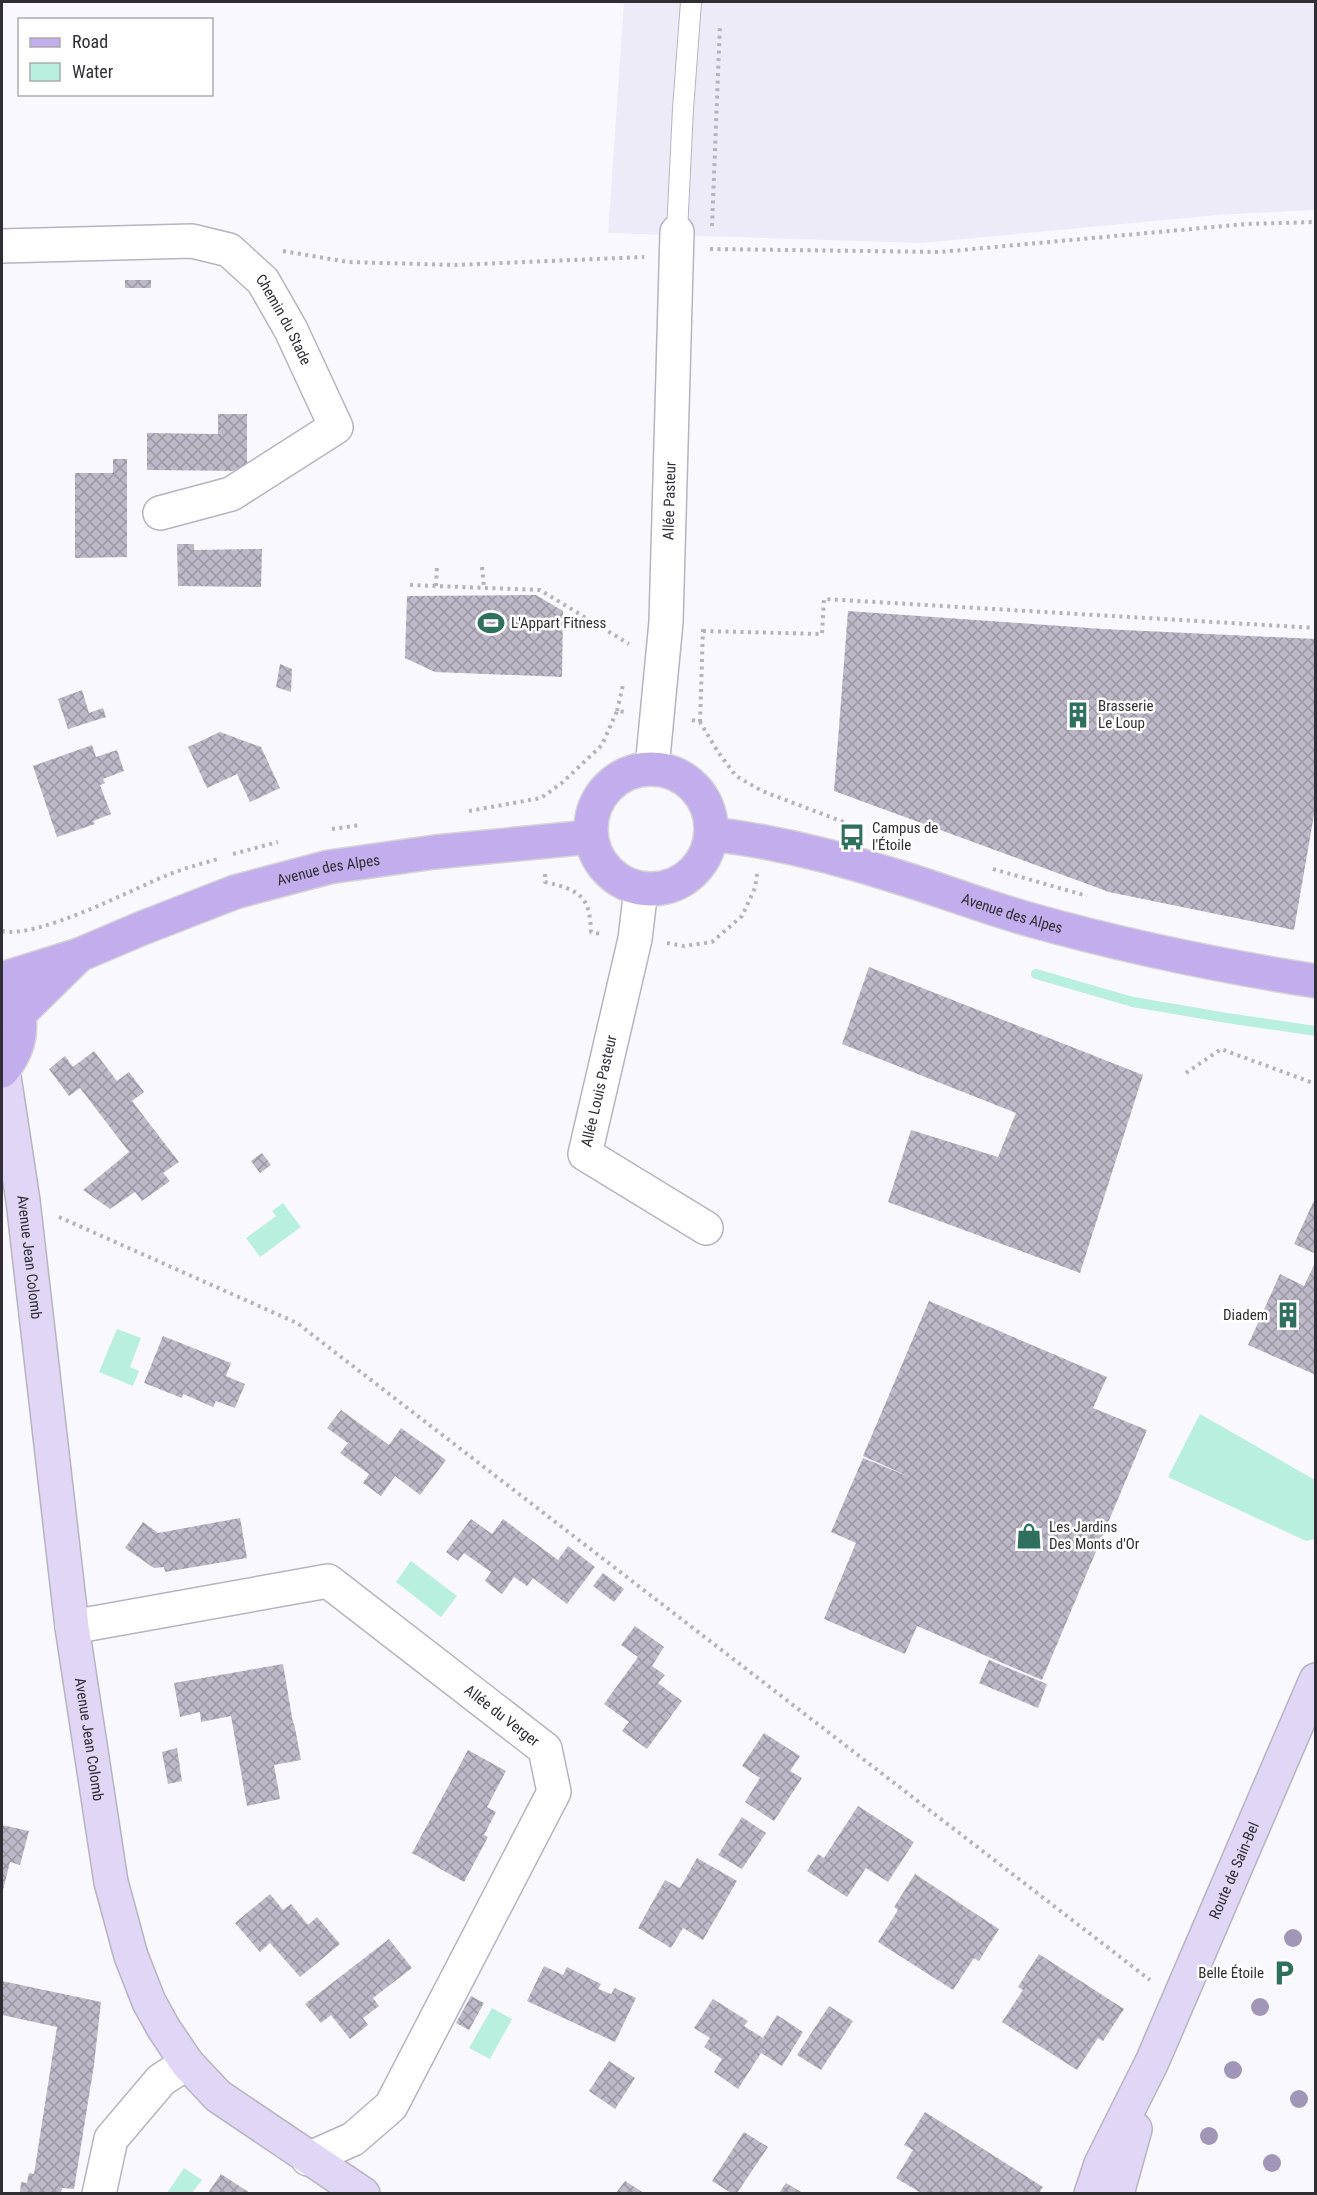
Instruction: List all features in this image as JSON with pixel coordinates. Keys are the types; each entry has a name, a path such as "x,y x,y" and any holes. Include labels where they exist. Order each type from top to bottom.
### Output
{"main road":[{"path":"652,768 671,772 689,782 702,796 709,814 711,834 708,850 700,865 688,877 658,890 641,889 627,885 613,877 602,866 594,852 590,837 591,816 599,797 613,781 632,771 652,768"},
{"name":"Avenue des Alpes","path":"711,834 762,840 800,849 891,874 1041,922 1138,946 1316,981"},
{"name":"Avenue des Alpes","path":"2,980 78,956 236,892 329,867 435,852 590,837"},
{"name":"Avenue des Alpes","path":"19,1014 78,956"},
{"path":"2,980 12,995 19,1014 20,1034 14,1053 2,1070"}],"street":[{"name":"Chemin du Stade","path":"2,246 192,241 229,250 262,281 291,330 336,427 231,494 160,513"},
{"name":"Allée Pasteur","path":"652,768 666,622 677,242"},
{"name":"Allée Louis Pasteur","path":"641,889 635,939 585,1154 706,1228"},
{"name":"Avenue Jean Colomb","path":"2,1070 72,1627 111,1882 131,1956 149,2002 187,2063 218,2096 363,2193"},
{"name":"Allée du Verger","path":"72,1627 328,1581 544,1749 554,1792 391,2106 353,2139 308,2158"},
{"name":"Route de Sain-Bel","path":"1091,2193 1101,2164 1152,2062 1316,1680"},
{"name":"Route de Sain-Bel","path":"1117,2193 1152,2062"},
{"path":"99,2193 111,2139 160,2080 187,2063"}],"lane":[{"path":"677,242 691,2"}],"path":[{"path":"712,237 720,23"},
{"path":"229,250 278,250 348,262 455,265 631,259 677,242 697,248 940,252 1246,224 1316,222"},
{"path":"436,586 437,567"},
{"path":"482,567 484,588"},
{"path":"410,585 540,590 629,645"},
{"path":"703,631 822,634 824,599 1316,628"},
{"path":"776,795 851,825"},
{"path":"992,869 1089,897"},
{"path":"1186,1073 1221,1049 1316,1084"},
{"path":"15,1180 297,1323 1178,2002"}],"shaded area":[{"path":"624,2 1315,2 1315,210 1219,215 921,243 608,233"}],"water":[{"path":"283,1203 301,1227 260,1257 246,1238 276,1216 272,1211"},
{"path":"117,1329 141,1338 130,1367 139,1371 133,1386 99,1372"},
{"path":"1200,1414 1315,1480 1315,1539 1306,1541 1168,1477"},
{"path":"411,1561 457,1596 441,1617 396,1582"},
{"path":"492,2008 512,2019 490,2059 469,2048"},
{"path":"184,2168 202,2180 192,2193 167,2193"}],"building":[{"path":"125,280 151,280 151,288 125,288"},
{"path":"218,414 247,414 247,471 147,470 147,433 218,434"},
{"path":"113,459 127,459 127,557 75,558 75,473 113,473"},
{"path":"177,544 194,544 194,550 262,549 261,587 178,586"},
{"path":"536,595 563,611 562,677 435,672 405,658 407,596"},
{"name":"Brasserie Le Loup","path":"848,611 1103,629 1316,639 1316,803 1294,930 1109,892 834,791"},
{"path":"280,664 292,669 291,692 276,687"},
{"path":"82,690 89,713 103,708 106,717 68,729 58,699"},
{"path":"220,732 261,747 280,788 250,802 237,774 207,788 188,747"},
{"path":"92,745 96,757 117,750 124,771 103,779 105,783 100,785 111,814 93,821 95,824 57,837 33,766"},
{"path":"869,967 1143,1075 1080,1273 888,1202 911,1130 998,1157 1016,1113 842,1044"},
{"path":"94,1051 117,1081 129,1072 144,1092 132,1101 179,1162 163,1173 170,1181 142,1201 135,1192 110,1209 83,1190 129,1152 80,1088 69,1096 49,1069 65,1056 73,1067"},
{"path":"262,1153 271,1165 260,1173 251,1161"},
{"path":"1316,1196 1316,1254 1294,1244"},
{"name":"Diadem","path":"1316,1261 1316,1375 1248,1345 1280,1274 1304,1286"},
{"path":"929,1301 1107,1377 1093,1408 1147,1430 1042,1680 917,1626 905,1654 824,1619 856,1543 831,1532 863,1458 910,1477 863,1456"},
{"path":"163,1336 231,1363 226,1376 245,1384 235,1408 216,1401 213,1407 183,1394 182,1398 144,1383"},
{"path":"341,1410 389,1445 401,1428 446,1460 420,1495 395,1476 381,1496 363,1483 369,1474 340,1453 348,1443 327,1428"},
{"path":"240,1518 247,1558 165,1572 164,1567 154,1568 125,1548 143,1522 158,1533"},
{"path":"471,1519 492,1534 503,1519 558,1560 568,1546 595,1567 567,1604 533,1578 527,1586 514,1577 502,1594 485,1581 491,1572 464,1553 458,1561 446,1552"},
{"path":"603,1573 624,1589 614,1602 593,1586"},
{"path":"635,1626 664,1647 652,1666 665,1675 658,1683 682,1701 647,1749 622,1731 629,1722 604,1704 638,1657 621,1645"},
{"path":"989,1660 1047,1684 1038,1708 979,1683"},
{"path":"283,1664 301,1760 274,1765 280,1799 247,1806 231,1716 201,1722 200,1712 180,1717 174,1683"},
{"path":"764,1733 800,1756 790,1771 802,1778 774,1821 745,1802 760,1778 742,1766"},
{"path":"177,1748 182,1781 168,1784 162,1752"},
{"path":"468,1750 506,1771 487,1807 496,1812 484,1835 488,1837 464,1882 412,1853"},
{"path":"858,1806 914,1842 888,1882 866,1868 847,1897 807,1871 818,1854 824,1858"},
{"path":"742,1817 766,1833 742,1869 718,1855"},
{"path":"2,1825 29,1831 20,1865 10,1862 2,1894"},
{"path":"697,1858 737,1881 703,1940 683,1928 671,1948 638,1928 665,1880 680,1888"},
{"path":"915,1874 999,1929 979,1961 974,1958 953,1990 878,1942 898,1910 894,1907"},
{"path":"270,1894 283,1910 291,1904 308,1925 317,1917 340,1944 300,1977 270,1943 260,1952 235,1923"},
{"path":"389,1939 412,1968 373,1998 379,2006 363,2018 368,2025 350,2039 331,2015 321,2023 305,2004"},
{"path":"1039,1954 1124,2009 1103,2041 1098,2038 1077,2070 1002,2022 1023,1990 1018,1987"},
{"path":"544,1966 563,1975 567,1967 601,1984 598,1989 611,1994 615,1988 636,1998 615,2042 527,2001"},
{"path":"2,1981 101,2002 94,2065 74,2189 62,2188 61,2193 20,2193 21,2182 27,2183 29,2173 34,2174 57,2027 2,2015"},
{"path":"471,1996 484,2003 469,2030 456,2023"},
{"path":"713,1999 748,2021 744,2026 763,2038 777,2015 803,2032 782,2066 761,2053 738,2089 714,2072 722,2059 704,2047 710,2038 694,2028"},
{"path":"829,2006 853,2021 821,2070 797,2055"},
{"path":"609,2061 635,2078 615,2109 589,2091"},
{"path":"925,2112 1043,2187 1039,2193 921,2193 896,2178 913,2150 904,2145"},
{"path":"744,2132 768,2147 737,2193 731,2193 712,2181"},
{"path":"221,2174 250,2193 208,2193"},
{"path":"625,2181 644,2193 616,2193"},
{"path":"786,2183 803,2193 779,2193"}],"waterway":[{"path":"1036,974 1133,1002 1316,1031"}],"place":[{"name":"L'Appart Fitness","path":"491,623"},
{"name":"Brasserie Le Loup","path":"1078,715"},
{"name":"Campus de l'Étoile","path":"852,837"},
{"name":"Diadem","path":"1288,1315"},
{"name":"Les Jardins Des Monts d'Or","path":"1029,1536"},
{"name":"Belle Étoile","path":"1284,1973"}]}
